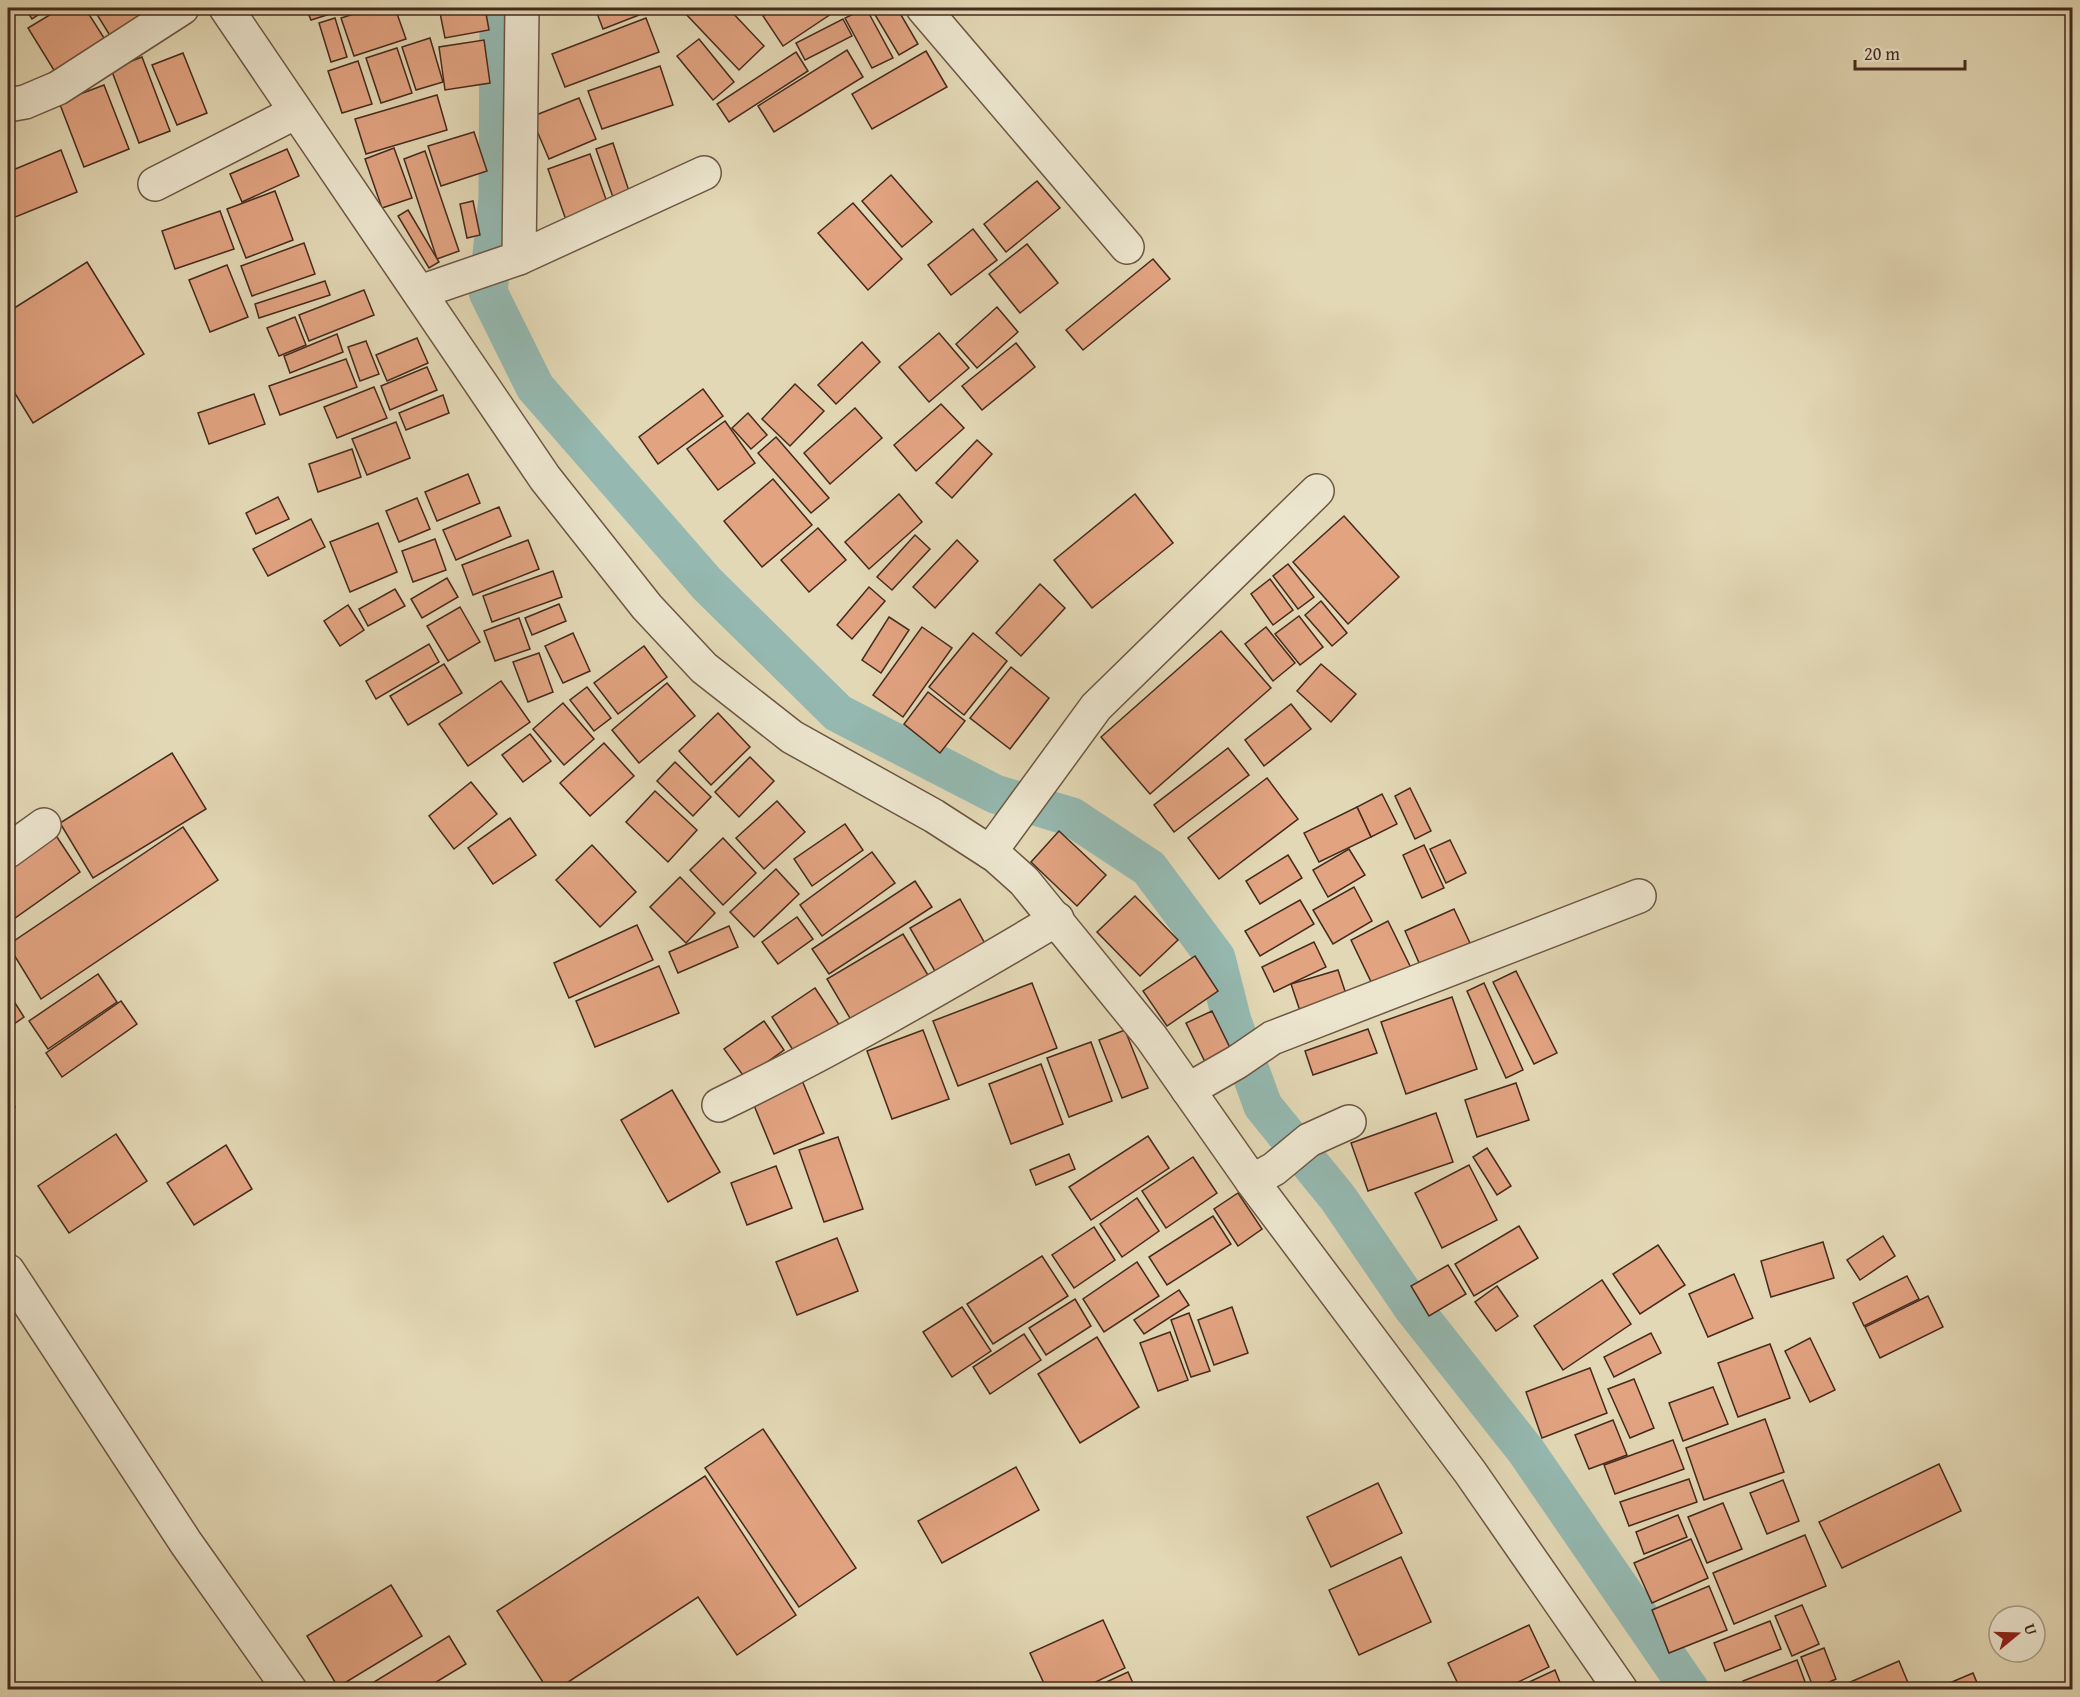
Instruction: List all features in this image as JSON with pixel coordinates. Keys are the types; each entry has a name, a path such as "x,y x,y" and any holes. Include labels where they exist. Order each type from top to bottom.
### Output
{"street":[{"path":"8,105 25,102 58,88 182,8"},
{"path":"226,8 545,478 647,607 705,668 792,737 934,816 990,852 1024,881 1151,1037 1188,1090 1263,1175 1621,1689"},
{"path":"512,260 522,8"},
{"path":"923,8 1127,247"},
{"path":"155,184 297,112"},
{"path":"420,292 466,274 512,260 704,173"},
{"path":"990,852 1096,707 1317,491"},
{"path":"8,851 44,825"},
{"path":"1188,1090 1249,1053 1639,896"},
{"path":"719,1106 803,1064 941,988 1057,919"},
{"path":"1263,1175 1309,1140 1349,1122"},
{"path":"8,1271 186,1543 290,1689"}],"building":[{"path":"25,8 49,8 32,19"},
{"path":"61,8 85,8 111,49 60,80 28,28"},
{"path":"93,8 138,8 149,27 117,47"},
{"path":"306,8 349,8 311,20"},
{"path":"373,8 395,8 406,39 354,56 341,18"},
{"path":"439,8 485,8 489,30 445,38"},
{"path":"595,8 636,8 639,15 603,29"},
{"path":"689,8 728,8 764,46 739,70 684,12"},
{"path":"775,8 840,8 783,46 763,16"},
{"path":"866,8 893,58 872,68 845,18"},
{"path":"871,8 897,8 918,44 899,55"},
{"path":"335,18 347,57 331,62 319,23"},
{"path":"646,18 659,52 565,87 552,54"},
{"path":"843,19 852,36 805,60 796,43"},
{"path":"430,38 443,82 416,90 402,47"},
{"path":"699,39 734,82 713,100 677,56"},
{"path":"484,40 490,83 445,90 439,47"},
{"path":"397,48 412,93 381,103 366,58"},
{"path":"847,50 863,77 774,132 758,106"},
{"path":"926,51 947,87 872,129 852,94"},
{"path":"796,52 808,71 729,122 717,104"},
{"path":"183,53 207,113 177,125 152,65"},
{"path":"142,57 170,131 139,143 111,69"},
{"path":"358,61 372,104 342,113 328,71"},
{"path":"660,66 673,105 602,129 588,91"},
{"path":"104,85 129,149 84,167 59,102"},
{"path":"437,95 447,130 366,154 355,119"},
{"path":"579,98 596,139 549,159 531,117"},
{"path":"474,132 487,171 441,186 428,146"},
{"path":"613,143 630,194 614,200 596,149"},
{"path":"394,148 412,198 382,208 365,159"},
{"path":"287,149 299,176 242,202 230,174"},
{"path":"61,150 77,192 8,220 8,172"},
{"path":"425,151 459,251 437,259 404,159"},
{"path":"590,154 608,205 566,220 548,169"},
{"path":"891,175 932,222 902,247 862,201"},
{"path":"1037,181 1060,208 1006,252 984,224"},
{"path":"275,191 293,240 246,258 227,209"},
{"path":"473,201 480,235 467,238 460,204"},
{"path":"853,203 902,259 868,290 818,233"},
{"path":"408,210 439,262 429,268 398,216"},
{"path":"220,211 234,249 175,269 162,231"},
{"path":"973,229 997,260 951,295 928,265"},
{"path":"304,243 315,274 252,296 241,266"},
{"path":"1027,244 1058,283 1020,313 989,274"},
{"path":"1153,259 1170,279 1083,350 1066,330"},
{"path":"87,262 144,354 33,423 8,382 8,312"},
{"path":"227,265 248,317 210,332 189,280"},
{"path":"325,281 330,295 259,318 255,304"},
{"path":"364,290 374,315 309,341 299,315"},
{"path":"997,307 1018,332 977,368 956,344"},
{"path":"295,317 306,345 279,356 267,328"},
{"path":"939,333 969,368 929,402 899,367"},
{"path":"337,334 343,352 290,373 284,356"},
{"path":"417,338 428,363 387,381 376,355"},
{"path":"366,341 379,374 360,381 348,347"},
{"path":"862,342 880,362 836,404 818,385"},
{"path":"1016,343 1035,367 982,410 962,386"},
{"path":"346,359 357,387 280,415 269,386"},
{"path":"427,367 437,390 390,410 381,386"},
{"path":"795,384 824,411 790,446 762,419"},
{"path":"374,387 387,418 337,438 324,407"},
{"path":"703,389 723,416 658,464 639,437"},
{"path":"254,394 265,424 209,444 198,413"},
{"path":"443,395 449,413 406,430 399,413"},
{"path":"941,404 964,428 916,471 894,445"},
{"path":"855,408 882,438 830,484 804,453"},
{"path":"748,413 767,435 751,449 732,428"},
{"path":"725,421 755,463 718,490 687,449"},
{"path":"396,422 410,458 367,475 352,439"},
{"path":"776,437 829,498 811,513 758,453"},
{"path":"977,440 992,454 952,498 936,483"},
{"path":"352,449 361,477 318,492 309,464"},
{"path":"468,474 480,503 437,521 425,492"},
{"path":"773,479 812,525 762,567 724,521"},
{"path":"899,494 922,522 869,569 845,542"},
{"path":"1135,494 1173,543 1092,608 1054,560"},
{"path":"278,497 289,519 256,534 246,513"},
{"path":"417,498 430,529 399,542 386,511"},
{"path":"499,507 511,536 456,560 443,530"},
{"path":"1344,516 1399,577 1348,624 1293,562"},
{"path":"311,519 325,547 268,576 253,549"},
{"path":"378,523 397,572 350,592 330,542"},
{"path":"818,528 846,560 809,592 781,560"},
{"path":"915,535 930,549 892,590 877,577"},
{"path":"435,539 446,570 413,582 402,551"},
{"path":"528,540 539,569 473,595 462,565"},
{"path":"957,540 978,561 935,608 913,587"},
{"path":"1288,564 1314,597 1298,609 1273,576"},
{"path":"553,571 562,597 492,622 483,596"},
{"path":"447,578 458,597 422,618 411,599"},
{"path":"1270,579 1293,610 1273,625 1251,594"},
{"path":"1040,584 1065,608 1021,656 996,633"},
{"path":"869,587 885,601 852,639 837,625"},
{"path":"395,589 405,606 368,626 359,609"},
{"path":"1321,601 1347,633 1332,646 1305,615"},
{"path":"559,604 566,621 532,635 525,618"},
{"path":"348,605 364,630 340,646 324,621"},
{"path":"460,607 480,642 448,661 427,626"},
{"path":"1299,616 1323,647 1300,665 1275,634"},
{"path":"889,617 909,630 881,673 862,660"},
{"path":"519,618 530,649 495,661 484,631"},
{"path":"922,627 952,648 903,717 873,695"},
{"path":"1266,627 1295,663 1273,681 1245,644"},
{"path":"1221,631 1271,688 1150,794 1101,737"},
{"path":"573,633 590,671 563,683 545,646"},
{"path":"973,633 1007,661 964,715 929,687"},
{"path":"429,644 439,662 376,699 366,681"},
{"path":"644,646 667,677 618,714 594,683"},
{"path":"539,653 553,692 528,702 513,662"},
{"path":"444,664 462,693 408,725 390,696"},
{"path":"1321,664 1356,694 1331,722 1297,691"},
{"path":"1011,667 1049,698 1010,749 970,718"},
{"path":"501,681 530,722 468,766 439,724"},
{"path":"667,683 695,716 639,763 612,730"},
{"path":"587,687 611,718 594,731 570,700"},
{"path":"928,692 965,721 940,753 904,724"},
{"path":"563,703 594,739 564,765 533,729"},
{"path":"1291,704 1311,729 1264,766 1245,740"},
{"path":"718,713 750,747 711,785 679,751"},
{"path":"530,734 551,761 523,782 502,755"},
{"path":"604,743 634,776 590,816 560,783"},
{"path":"1228,748 1249,775 1174,832 1154,805"},
{"path":"172,753 206,809 93,878 60,823"},
{"path":"750,757 774,781 739,817 715,792"},
{"path":"675,762 711,797 693,816 657,781"},
{"path":"1267,778 1298,819 1219,879 1188,838"},
{"path":"471,782 497,814 454,849 429,816"},
{"path":"1410,788 1431,831 1415,839 1395,796"},
{"path":"655,791 697,830 668,862 626,822"},
{"path":"1382,794 1397,824 1371,837 1357,807"},
{"path":"777,801 805,832 764,869 736,838"},
{"path":"1357,807 1371,837 1319,862 1304,833"},
{"path":"510,818 536,855 493,884 468,848"},
{"path":"845,824 863,850 812,886 794,859"},
{"path":"183,827 218,880 41,999 8,945"},
{"path":"1059,831 1106,875 1077,906 1031,862"},
{"path":"55,834 80,872 8,923 8,867"},
{"path":"723,838 756,873 723,905 690,870"},
{"path":"1450,840 1466,873 1446,883 1430,849"},
{"path":"592,845 636,892 600,927 556,880"},
{"path":"1424,845 1444,888 1422,898 1403,855"},
{"path":"1349,849 1365,875 1328,897 1313,870"},
{"path":"872,852 895,883 822,936 800,905"},
{"path":"1288,855 1302,878 1260,904 1246,881"},
{"path":"776,869 799,894 754,937 730,912"},
{"path":"680,877 715,913 686,943 650,907"},
{"path":"915,881 932,907 829,974 812,949"},
{"path":"1354,887 1372,921 1333,944 1313,910"},
{"path":"1135,896 1178,940 1140,976 1097,932"},
{"path":"960,899 992,956 943,985 910,928"},
{"path":"1300,900 1314,924 1260,956 1245,931"},
{"path":"1454,909 1470,943 1420,965 1405,931"},
{"path":"797,917 813,939 778,964 762,942"},
{"path":"1388,921 1412,970 1374,988 1351,940"},
{"path":"637,925 653,960 569,998 554,963"},
{"path":"729,926 738,947 678,973 669,952"},
{"path":"903,934 934,985 857,1030 827,979"},
{"path":"1314,942 1326,967 1274,992 1262,967"},
{"path":"1195,956 1218,991 1167,1026 1143,991"},
{"path":"659,966 679,1013 595,1047 576,1001"},
{"path":"1338,970 1347,997 1300,1011 1291,984"},
{"path":"1516,971 1557,1053 1534,1064 1493,982"},
{"path":"98,974 117,1002 48,1049 29,1021"},
{"path":"1032,983 1057,1048 958,1086 933,1021"},
{"path":"1484,983 1523,1070 1506,1078 1467,991"},
{"path":"815,988 842,1029 798,1058 772,1017"},
{"path":"8,992 24,1017 8,1028"},
{"path":"1452,997 1477,1069 1406,1094 1381,1022"},
{"path":"121,1001 137,1024 62,1077 46,1053"},
{"path":"1212,1011 1236,1060 1210,1072 1186,1023"},
{"path":"764,1021 784,1050 745,1078 724,1049"},
{"path":"1368,1029 1377,1053 1313,1075 1305,1051"},
{"path":"923,1030 949,1099 892,1119 867,1051"},
{"path":"1125,1030 1148,1088 1122,1098 1099,1040"},
{"path":"1091,1042 1112,1101 1069,1117 1047,1058"},
{"path":"1041,1064 1063,1124 1011,1144 989,1084"},
{"path":"801,1078 824,1133 774,1154 751,1098"},
{"path":"1516,1083 1529,1120 1477,1137 1465,1100"},
{"path":"672,1090 720,1172 668,1202 621,1120"},
{"path":"8,1095 15,1107 8,1112"},
{"path":"1436,1113 1453,1162 1368,1191 1351,1143"},
{"path":"116,1134 147,1181 69,1233 38,1186"},
{"path":"1148,1136 1169,1168 1091,1220 1069,1187"},
{"path":"838,1137 863,1209 824,1222 799,1150"},
{"path":"226,1145 252,1189 194,1225 167,1183"},
{"path":"1487,1148 1511,1186 1497,1195 1473,1157"},
{"path":"1069,1154 1075,1169 1036,1185 1030,1170"},
{"path":"1193,1157 1217,1193 1166,1228 1142,1191"},
{"path":"1469,1165 1497,1220 1442,1248 1415,1193"},
{"path":"776,1166 792,1208 747,1225 731,1183"},
{"path":"1238,1193 1262,1229 1238,1246 1214,1209"},
{"path":"1137,1198 1159,1231 1122,1257 1100,1224"},
{"path":"1213,1216 1231,1244 1167,1285 1149,1257"},
{"path":"1519,1226 1538,1258 1474,1296 1455,1264"},
{"path":"1094,1227 1115,1260 1074,1288 1052,1255"},
{"path":"1883,1236 1895,1256 1860,1280 1847,1260"},
{"path":"837,1238 858,1291 797,1315 776,1262"},
{"path":"1823,1242 1834,1278 1771,1297 1761,1261"},
{"path":"1658,1245 1685,1285 1640,1314 1613,1274"},
{"path":"1042,1256 1068,1296 993,1344 967,1304"},
{"path":"1137,1262 1159,1296 1104,1332 1083,1299"},
{"path":"1448,1265 1466,1294 1429,1316 1411,1286"},
{"path":"1734,1274 1753,1318 1708,1337 1689,1294"},
{"path":"1907,1276 1919,1299 1864,1326 1853,1303"},
{"path":"1602,1280 1631,1324 1563,1370 1534,1326"},
{"path":"1497,1286 1518,1316 1496,1331 1475,1302"},
{"path":"1179,1290 1189,1305 1144,1334 1134,1320"},
{"path":"1928,1296 1943,1327 1880,1358 1865,1327"},
{"path":"1075,1299 1091,1326 1046,1355 1029,1328"},
{"path":"962,1307 991,1351 952,1377 923,1332"},
{"path":"1232,1307 1248,1353 1214,1365 1198,1320"},
{"path":"1189,1313 1210,1371 1191,1377 1171,1320"},
{"path":"1170,1332 1188,1380 1158,1391 1140,1343"},
{"path":"1651,1333 1661,1353 1614,1377 1604,1357"},
{"path":"1024,1334 1041,1360 990,1394 973,1367"},
{"path":"1097,1337 1139,1407 1080,1443 1038,1374"},
{"path":"1810,1338 1835,1390 1810,1402 1785,1351"},
{"path":"1770,1344 1790,1398 1738,1417 1718,1363"},
{"path":"1590,1368 1607,1413 1542,1438 1526,1392"},
{"path":"1634,1379 1654,1428 1630,1438 1608,1389"},
{"path":"1713,1387 1728,1424 1683,1441 1669,1403"},
{"path":"1765,1419 1784,1472 1704,1500 1686,1448"},
{"path":"1613,1420 1627,1455 1589,1469 1575,1435"},
{"path":"763,1429 856,1568 799,1607 705,1468"},
{"path":"1673,1440 1684,1469 1615,1494 1604,1465"},
{"path":"1939,1464 1961,1511 1842,1568 1819,1522"},
{"path":"1016,1467 1039,1510 942,1563 918,1521"},
{"path":"705,1476 796,1615 737,1655 698,1597 556,1690 548,1690 497,1611"},
{"path":"1689,1479 1697,1502 1629,1526 1620,1502"},
{"path":"1783,1480 1799,1521 1767,1534 1750,1493"},
{"path":"1378,1483 1402,1533 1331,1567 1307,1517"},
{"path":"1723,1503 1742,1549 1707,1563 1688,1517"},
{"path":"1678,1515 1687,1537 1644,1554 1636,1532"},
{"path":"1805,1535 1826,1586 1734,1624 1713,1573"},
{"path":"1691,1539 1708,1578 1652,1603 1634,1563"},
{"path":"1401,1557 1431,1622 1359,1655 1329,1590"},
{"path":"391,1585 422,1636 338,1687 307,1636"},
{"path":"1709,1586 1727,1630 1669,1653 1652,1610"},
{"path":"1802,1605 1819,1644 1792,1656 1775,1616"},
{"path":"1103,1620 1125,1668 1079,1690 1047,1690 1030,1653"},
{"path":"1770,1621 1781,1649 1725,1671 1714,1643"},
{"path":"1529,1625 1549,1667 1502,1690 1461,1690 1448,1663"},
{"path":"449,1636 466,1664 423,1690 361,1690"},
{"path":"1824,1648 1836,1679 1814,1689 1801,1657"},
{"path":"1797,1660 1808,1690 1746,1690 1743,1681"},
{"path":"1899,1661 1911,1690 1832,1690"},
{"path":"1555,1670 1563,1690 1512,1690"},
{"path":"1128,1672 1136,1690 1089,1690"},
{"path":"1973,1673 1980,1690 1933,1690"}],"waterway":[{"path":"499,8 498,198 488,292 535,387 707,584 838,713 995,794 1072,817 1149,868 1216,958 1232,1021 1263,1106 1338,1198 1413,1308 1526,1451 1690,1690"}]}
